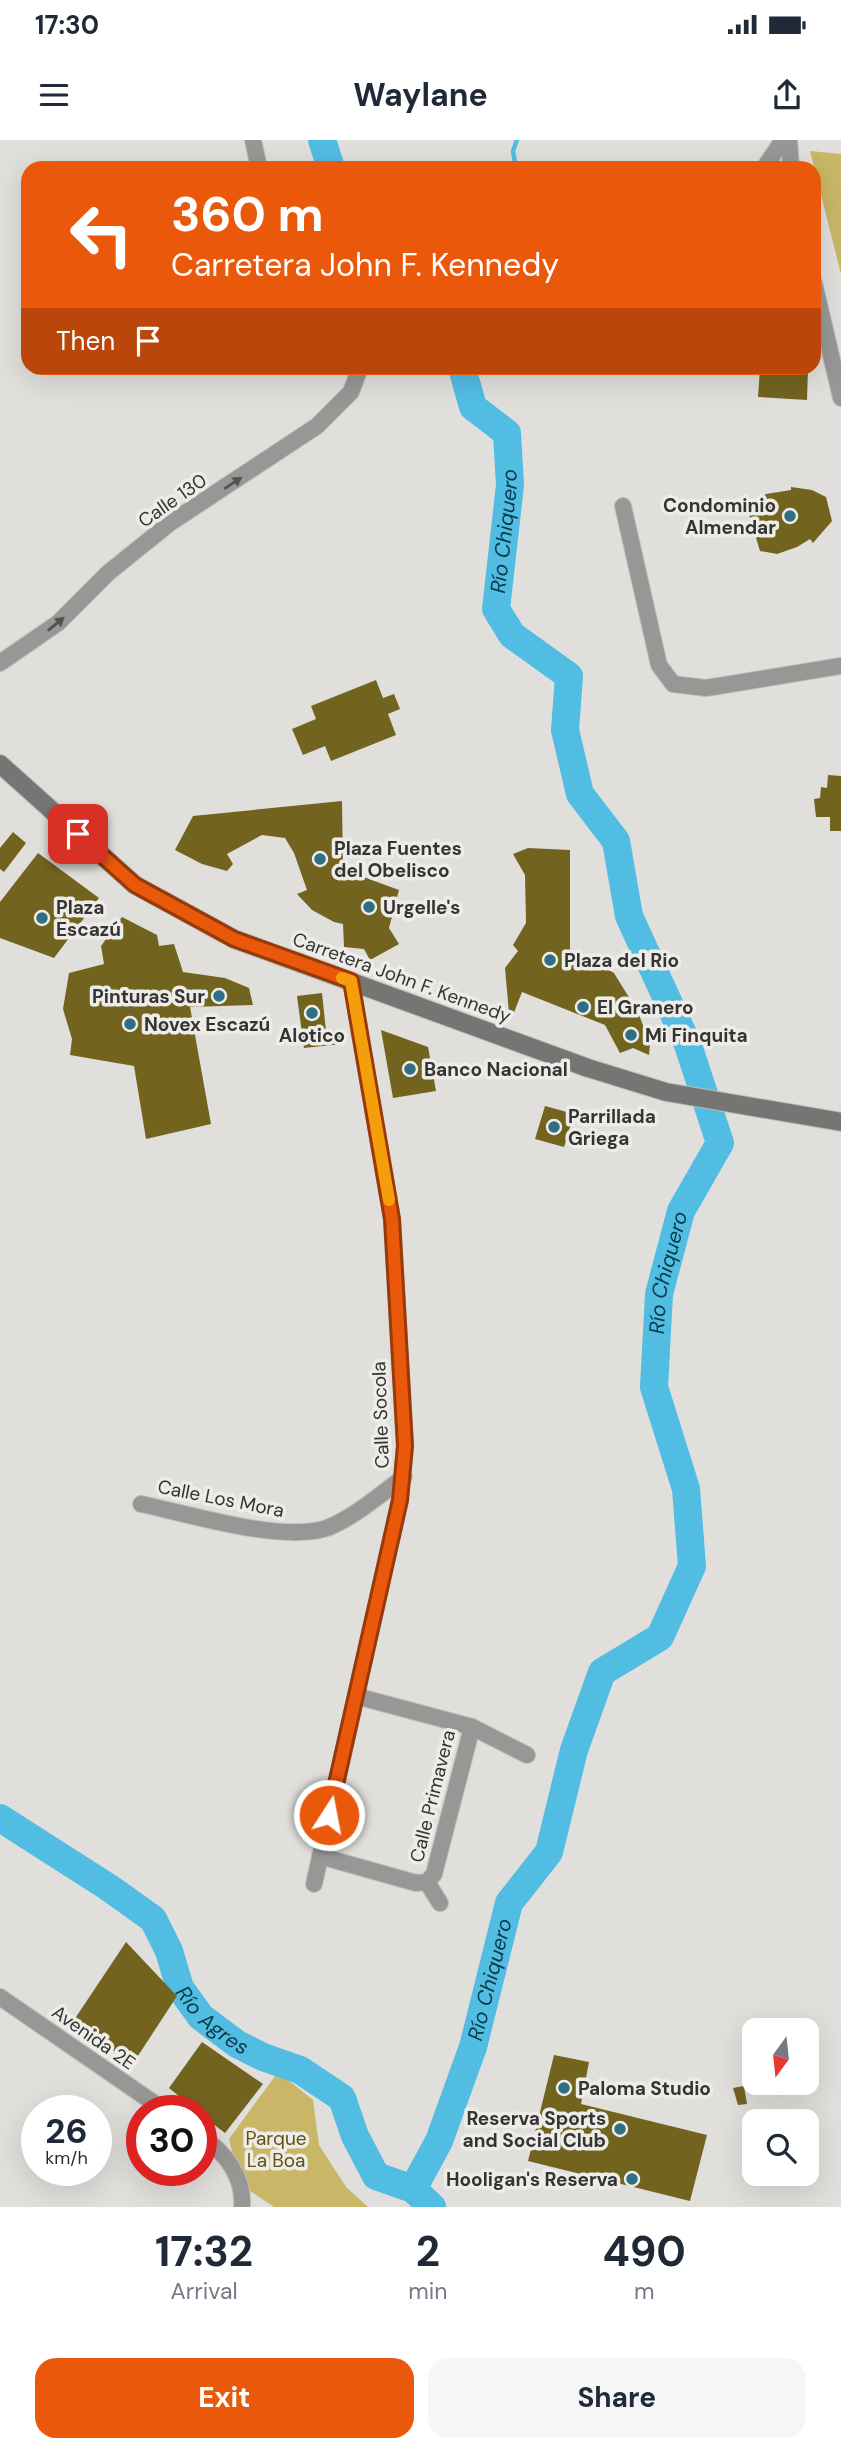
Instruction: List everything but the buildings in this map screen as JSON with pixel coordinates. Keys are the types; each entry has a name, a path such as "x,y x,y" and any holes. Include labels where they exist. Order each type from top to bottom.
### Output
{"main road":[{"name":"Carretera John F. Kennedy","path":"0,764 135,885 234,939 587,1068 666,1092 841,1122"}],"street":[{"path":"253,140 258,161"},
{"path":"769,161 783,140"},
{"path":"789,140 790,161"},
{"path":"821,313 841,398"},
{"name":"Calle 130","path":"0,663 58,623 108,573 170,523 317,426 351,392 357,375"},
{"path":"623,506 659,665 673,684 706,688 841,666"},
{"name":"Calle Socola","path":"314,1884 404,1477 405,1446 392,1219 351,981"},
{"name":"Calle Los Mora","path":"141,1504 231,1523 298,1533 327,1527 363,1507 404,1477"},
{"name":"Calle Primavera","path":"320,1856 416,1882 427,1882 434,1874 472,1727 356,1696"},
{"path":"472,1727 527,1755"},
{"path":"427,1882 440,1903"},
{"name":"Avenida 2E","path":"0,1997 142,2095"},
{"path":"217,2152 237,2172 243,2202"}],"green space":[{"path":"810,151 841,154 841,274 821,195 821,161 813,161"},
{"name":"Parque La Boa","path":"278,2072 313,2100 319,2145 346,2187 368,2207 274,2207 249,2190 237,2172 229,2139"}],"waterway":[{"name":"Río Chiquero","path":"322,140 329,161"},
{"path":"515,161 513,151 517,140"},
{"name":"Río Chiquero","path":"413,2189 439,2141 473,2047 509,1903 549,1852 574,1750 602,1672 660,1637 692,1566 686,1489 654,1387 659,1294 681,1211 720,1143 688,1045 629,916 616,841 580,794 565,730 569,676 512,635 496,609 510,485 507,433 473,407 464,375"},
{"name":"Río Agres","path":"0,1818 153,1919 169,1951 180,1988 201,2017 237,2044 300,2070 342,2098 355,2136 376,2176 413,2189 432,2207"}],"slow traffic":[{"path":"342,978 351,981 389,1200"}],"place":[{"name":"Condominio Almendar","path":"790,516"},
{"name":"Plaza Fuentes del Obelisco","path":"320,859"},
{"name":"Urgelle's","path":"369,907"},
{"name":"Plaza Escazú","path":"42,918"},
{"name":"Plaza del Rio","path":"550,960"},
{"name":"Pinturas Sur","path":"219,996"},
{"name":"El Granero","path":"583,1007"},
{"name":"Alotico","path":"312,1013"},
{"name":"Novex Escazú","path":"130,1024"},
{"name":"Mi Finquita","path":"631,1035"},
{"name":"Banco Nacional","path":"410,1069"},
{"name":"Parrillada Griega","path":"554,1127"},
{"name":"Paloma Studio","path":"564,2088"},
{"name":"Reserva Sports and Social Club","path":"620,2129"},
{"name":"Hooligan's Reserva","path":"632,2179"}],"route":[{"path":"78,834 135,885 234,939 351,981 392,1219 405,1446 400,1500 329,1815"}]}
